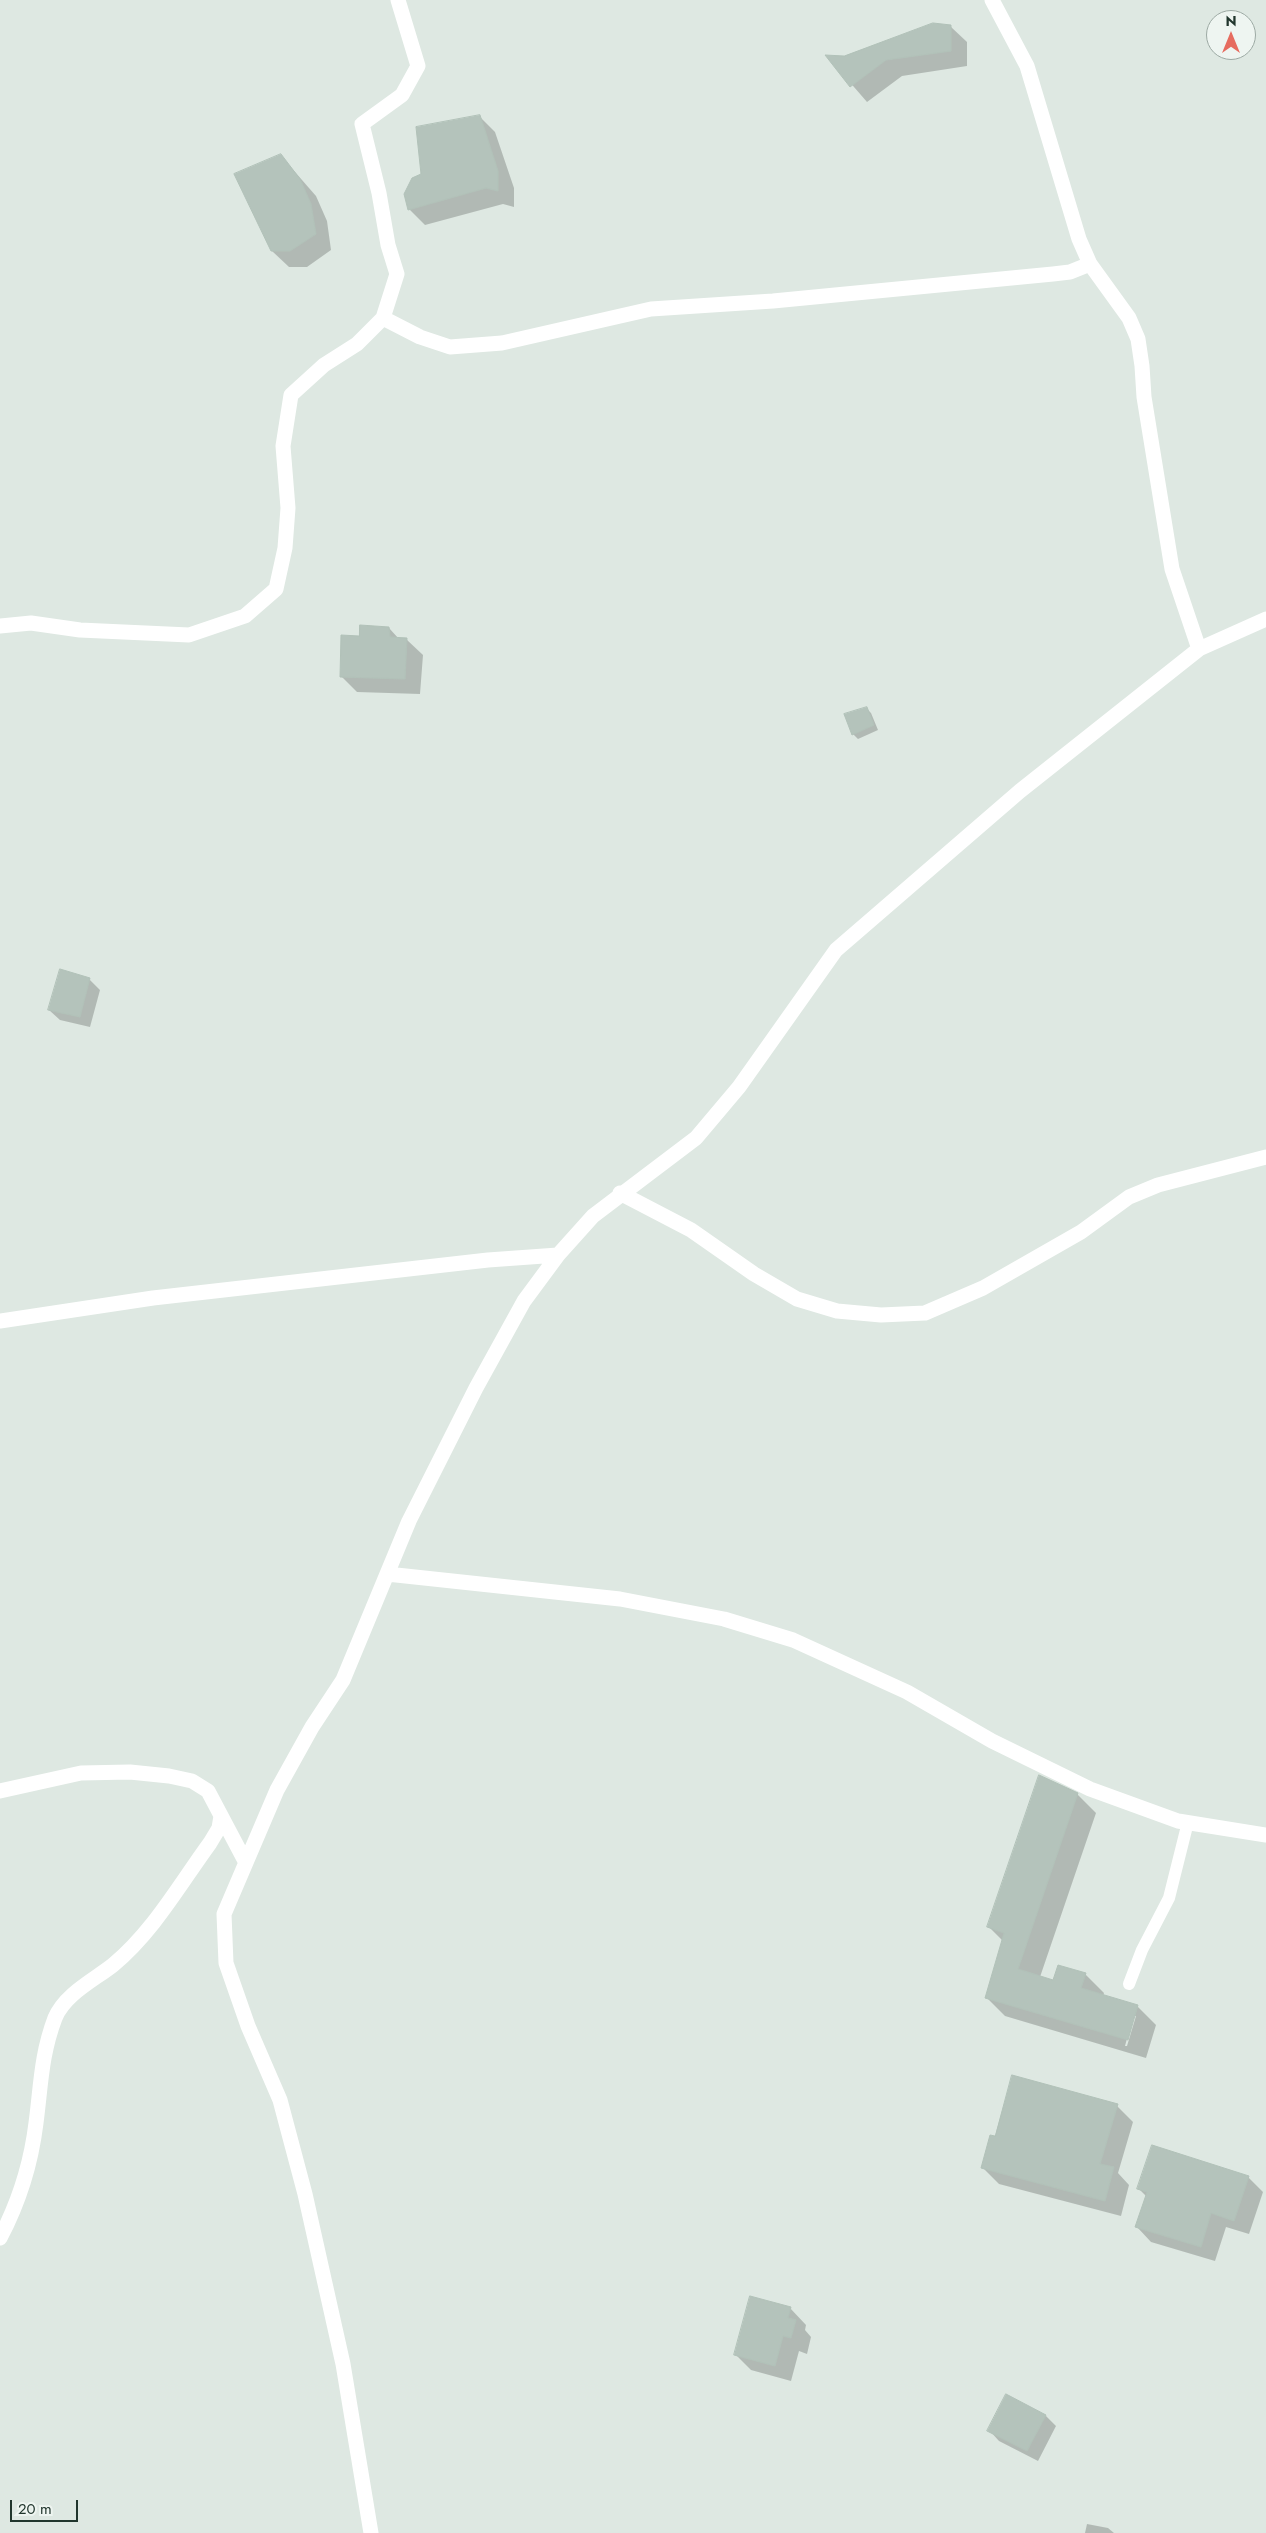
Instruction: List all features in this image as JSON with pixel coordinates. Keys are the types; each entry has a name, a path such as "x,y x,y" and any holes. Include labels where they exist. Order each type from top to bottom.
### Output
{"street":[{"path":"0,626 31,623 80,630 189,635 245,616 276,589 285,548 288,508 283,446 291,395 324,365 358,344 383,318 397,274 388,245 379,192 362,124 402,95 418,66 398,0"},
{"path":"992,0 1027,66 1079,239 1090,264 1130,318 1138,339 1144,397 1172,569 1199,649"},
{"path":"383,318 420,337 450,347 502,343 651,309 773,301 1044,275 1070,272 1090,264"},
{"path":"371,2533 343,2364 305,2194 280,2100 248,2026 226,1963 224,1914 245,1861 277,1790 312,1727 343,1680 408,1521 476,1388 524,1301 558,1255 593,1216 620,1193 696,1138 739,1086 836,950 1020,791 1199,649 1266,619"},
{"path":"620,1193 690,1230 754,1274 797,1299 837,1311 881,1315 924,1313 983,1288 1081,1232 1130,1198 1158,1185 1266,1157"},
{"path":"0,1321 162,1296 488,1260 558,1255"},
{"path":"387,1574 620,1599 724,1619 793,1640 907,1692 992,1741 1090,1789 1188,1822 1266,1835"},
{"path":"0,1791 81,1773 130,1772 169,1776 192,1781 208,1791 245,1861"},
{"path":"0,2238 11,2218 27,2173 36,2123 40,2070 56,2016 76,1991 114,1964 145,1934 210,1843 222,1816"}],"lane":[{"path":"1130,1984 1142,1950 1169,1898 1188,1822"}],"building":[{"path":"933,23 951,25 951,51 886,60 850,87 825,55 844,56"},
{"path":"480,115 498,171 498,191 486,188 408,210 404,194 412,178 421,174 416,127"},
{"path":"281,154 300,179 311,204 316,234 290,251 271,251 234,174"},
{"path":"360,625 389,627 390,637 407,638 405,679 340,677 341,635 359,636"},
{"path":"867,707 874,725 852,735 844,714"},
{"path":"60,969 90,978 80,1017 48,1010"},
{"path":"1039,1775 1078,1793 1018,1969 1053,1980 1058,1965 1086,1973 1081,1988 1138,2005 1128,2040 985,1998 1004,1933 987,1927"},
{"path":"1012,2075 1118,2104 1100,2164 1114,2167 1105,2201 981,2168 990,2135 995,2136"},
{"path":"1152,2145 1249,2176 1234,2221 1211,2213 1201,2247 1135,2227 1147,2192 1137,2189"},
{"path":"750,2296 791,2307 788,2318 796,2320 791,2338 783,2336 775,2366 734,2355"},
{"path":"1006,2394 1046,2415 1027,2451 987,2431"}]}
